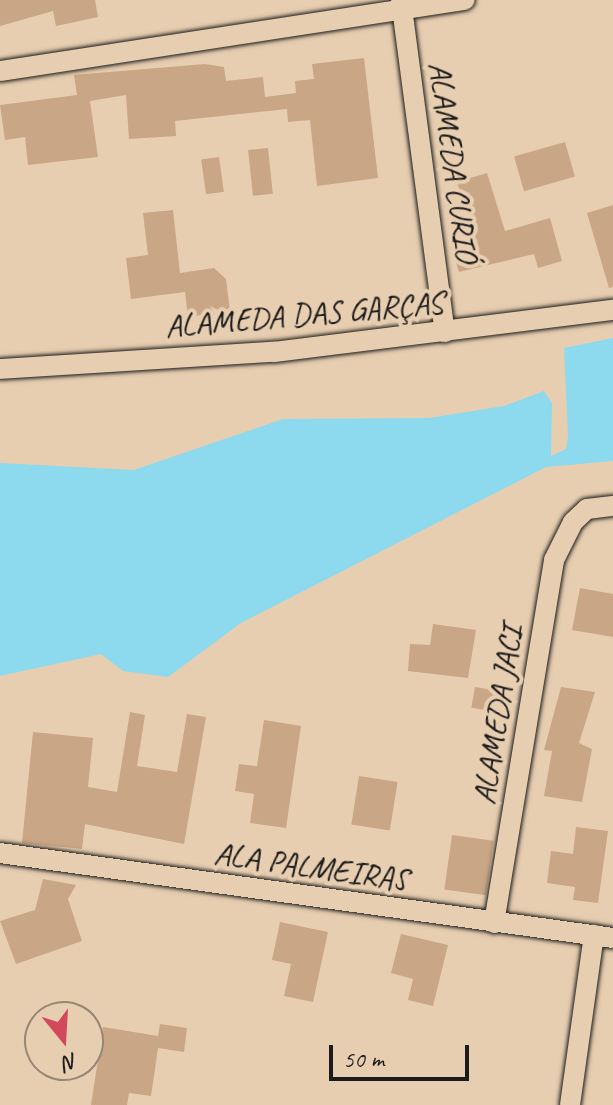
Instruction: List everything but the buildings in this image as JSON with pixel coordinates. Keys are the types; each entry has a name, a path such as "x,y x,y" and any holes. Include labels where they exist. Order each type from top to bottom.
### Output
{"street":[{"path":"0,71 402,7 465,0"},
{"name":"ALAMEDA CURIÓ","path":"402,7 445,332"},
{"name":"ALAMEDA DAS GARÇAS","path":"0,369 445,332 613,310"},
{"name":"ALAMEDA JACI","path":"494,923 554,560 573,522 587,509 613,506"},
{"name":"ALA PALMEIRAS","path":"0,853 604,937"},
{"path":"570,1105 604,937"}],"water":[{"path":"613,338 613,461 546,467 241,623 168,677 123,671 101,654 0,676 0,463 134,470 283,419 429,418 504,406 544,391 552,403 551,456 566,449 568,436 564,348"}]}
